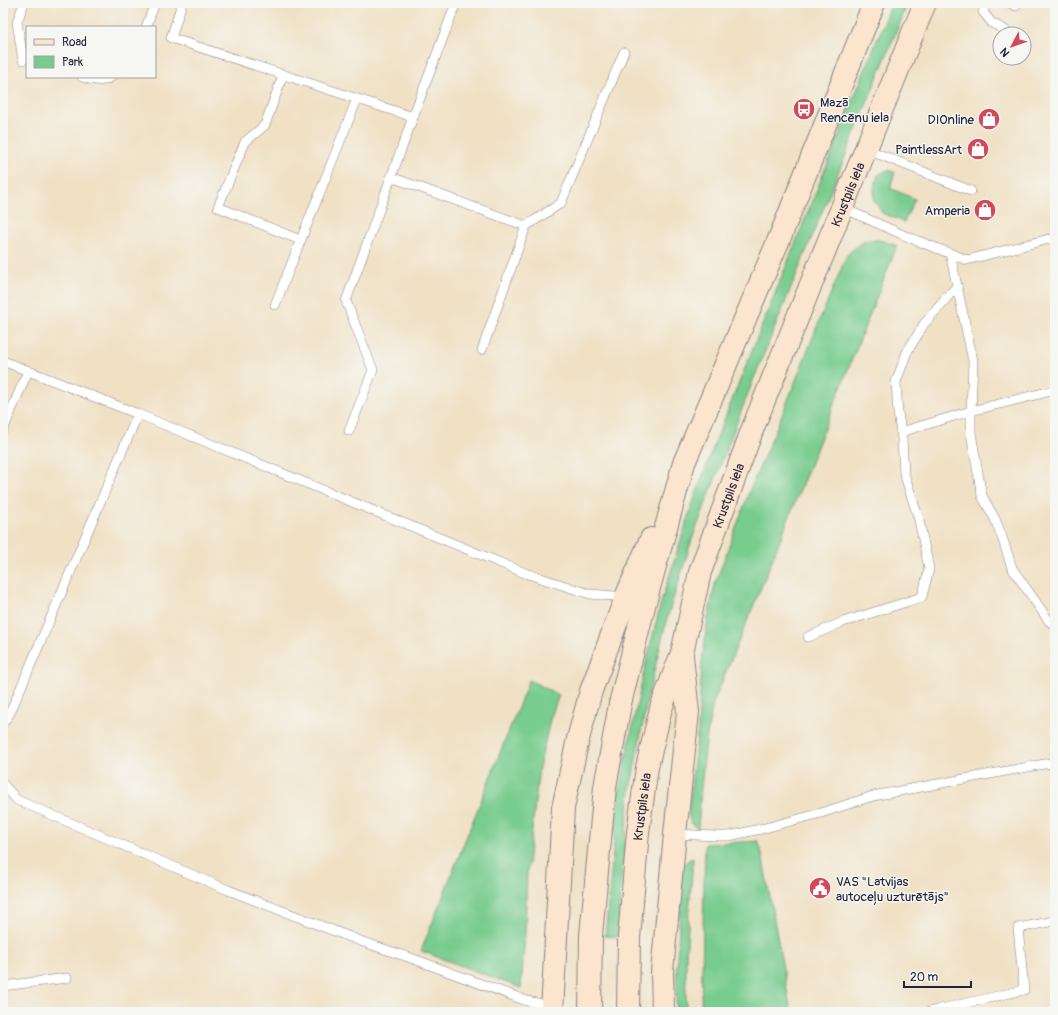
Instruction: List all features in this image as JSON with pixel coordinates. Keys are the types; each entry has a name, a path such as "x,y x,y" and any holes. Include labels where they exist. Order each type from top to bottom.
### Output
{"main road":[{"path":"552,1009 564,808 578,739 591,691 626,597 782,232 874,3"},
{"name":"Krustpils iela","path":"628,1012 629,938 638,832 647,768 661,708 682,653 700,572 754,425 925,3"},
{"path":"590,1012 591,935 605,787 620,704 645,602 684,463"},
{"path":"663,1012 662,972 688,712 682,653"}],"lane":[{"path":"23,60 17,22 24,3"},
{"path":"146,26 155,3"},
{"path":"182,3 171,38 413,117"},
{"path":"349,431 373,370 346,300 456,3"},
{"path":"986,3 982,12 992,23 998,26"},
{"path":"482,350 526,226 561,203 624,52"},
{"path":"283,74 265,125 245,142 218,207 300,240"},
{"path":"85,78 95,81 110,78"},
{"path":"275,305 357,99"},
{"path":"866,149 971,191"},
{"path":"391,177 526,226"},
{"path":"843,208 908,237 967,260 1049,239"},
{"path":"950,253 973,361 971,433 982,496 995,519 1012,568 1048,621 1055,625"},
{"path":"808,637 844,622 922,597 929,569 919,520 904,473 896,382 907,352 924,324 957,286"},
{"path":"3,361 138,414 525,573 590,594 626,597"},
{"path":"3,430 28,371"},
{"path":"901,432 971,411 1055,390"},
{"path":"3,723 10,713 138,414"},
{"path":"675,834 728,836 821,813 873,796 1055,762"},
{"path":"3,784 17,800 228,890 363,942 552,1009"},
{"path":"929,1012 942,1011 1024,990 1018,928 1055,921"},
{"path":"3,986 67,978"}],"green space":[{"path":"892,3 908,3 752,383 691,542 666,622 648,696 630,791 617,937 605,936 619,791 644,671 662,599 692,505 716,440"},
{"path":"887,170 895,172 890,188 915,199 904,222 882,213 874,200 874,187 878,175"},
{"path":"868,240 880,240 897,246 765,578 713,703 705,750 698,829 691,823 688,813 698,727 702,661 708,618 715,584 751,487 847,255 858,245"},
{"path":"529,680 559,695 550,720 539,768 527,873 521,988 421,951"},
{"path":"758,841 761,849 791,1012 701,1012 705,844"},
{"path":"693,858 686,956 686,1012 676,1012 677,957 683,865 688,860"}],"place":[{"name":"Mazā Rencēnu iela","path":"804,109"},
{"name":"DIOnline","path":"989,119"},
{"name":"PaintlessArt","path":"978,149"},
{"name":"Amperia","path":"985,210"},
{"name":"VAS \"Latvijas autoceļu uzturētājs\"","path":"820,888"}]}
